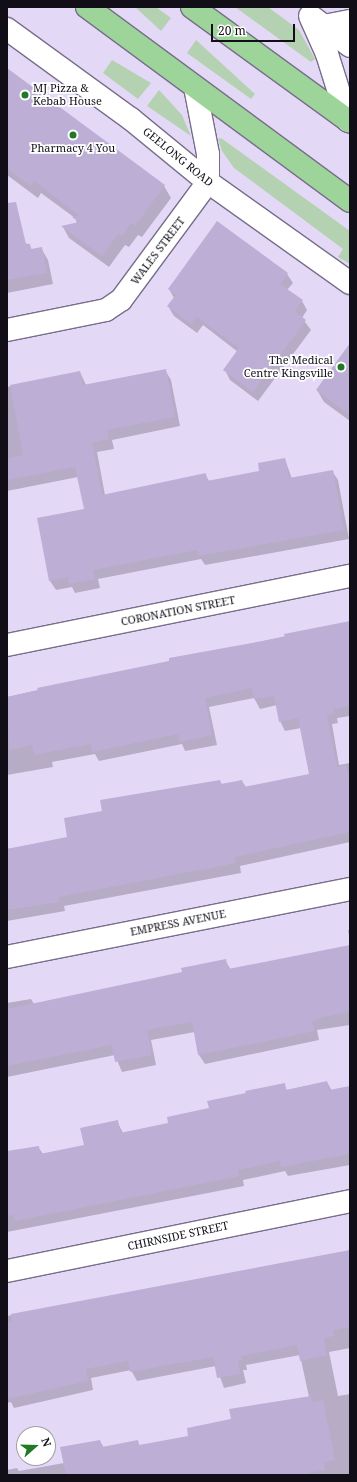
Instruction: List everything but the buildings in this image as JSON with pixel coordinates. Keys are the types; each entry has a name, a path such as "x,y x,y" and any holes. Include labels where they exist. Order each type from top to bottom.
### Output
{"highway":[{"path":"87,7 350,201"},
{"path":"192,7 349,122"}],"street":[{"path":"308,14 327,54 349,122"},
{"path":"308,14 350,21"},
{"path":"308,14 350,46"},
{"name":"GEELONG ROAD","path":"7,29 131,119 208,182 350,283"},
{"path":"195,87 208,154 208,182"},
{"name":"WALES STREET","path":"7,330 106,310 116,305 208,182"},
{"name":"CORONATION STREET","path":"7,645 350,576"},
{"name":"EMPRESS AVENUE","path":"7,958 350,889"},
{"name":"CHIRNSIDE STREET","path":"7,1271 350,1201"}],"green space":[{"path":"135,7 156,7 171,18 161,31"},
{"path":"235,7 268,7 299,30 315,59 311,62"},
{"path":"196,40 255,94 251,99 187,53"},
{"path":"112,60 151,83 138,99 103,73"},
{"path":"159,90 182,115 191,136 147,106"},
{"path":"221,138 350,231 350,264 338,257 343,249 234,168 222,151 218,139"}],"place":[{"name":"MJ Pizza & Kebab House","path":"25,95"},
{"name":"Pharmacy 4 You","path":"73,135"},
{"name":"The Medical Centre Kingsville","path":"341,367"}]}
